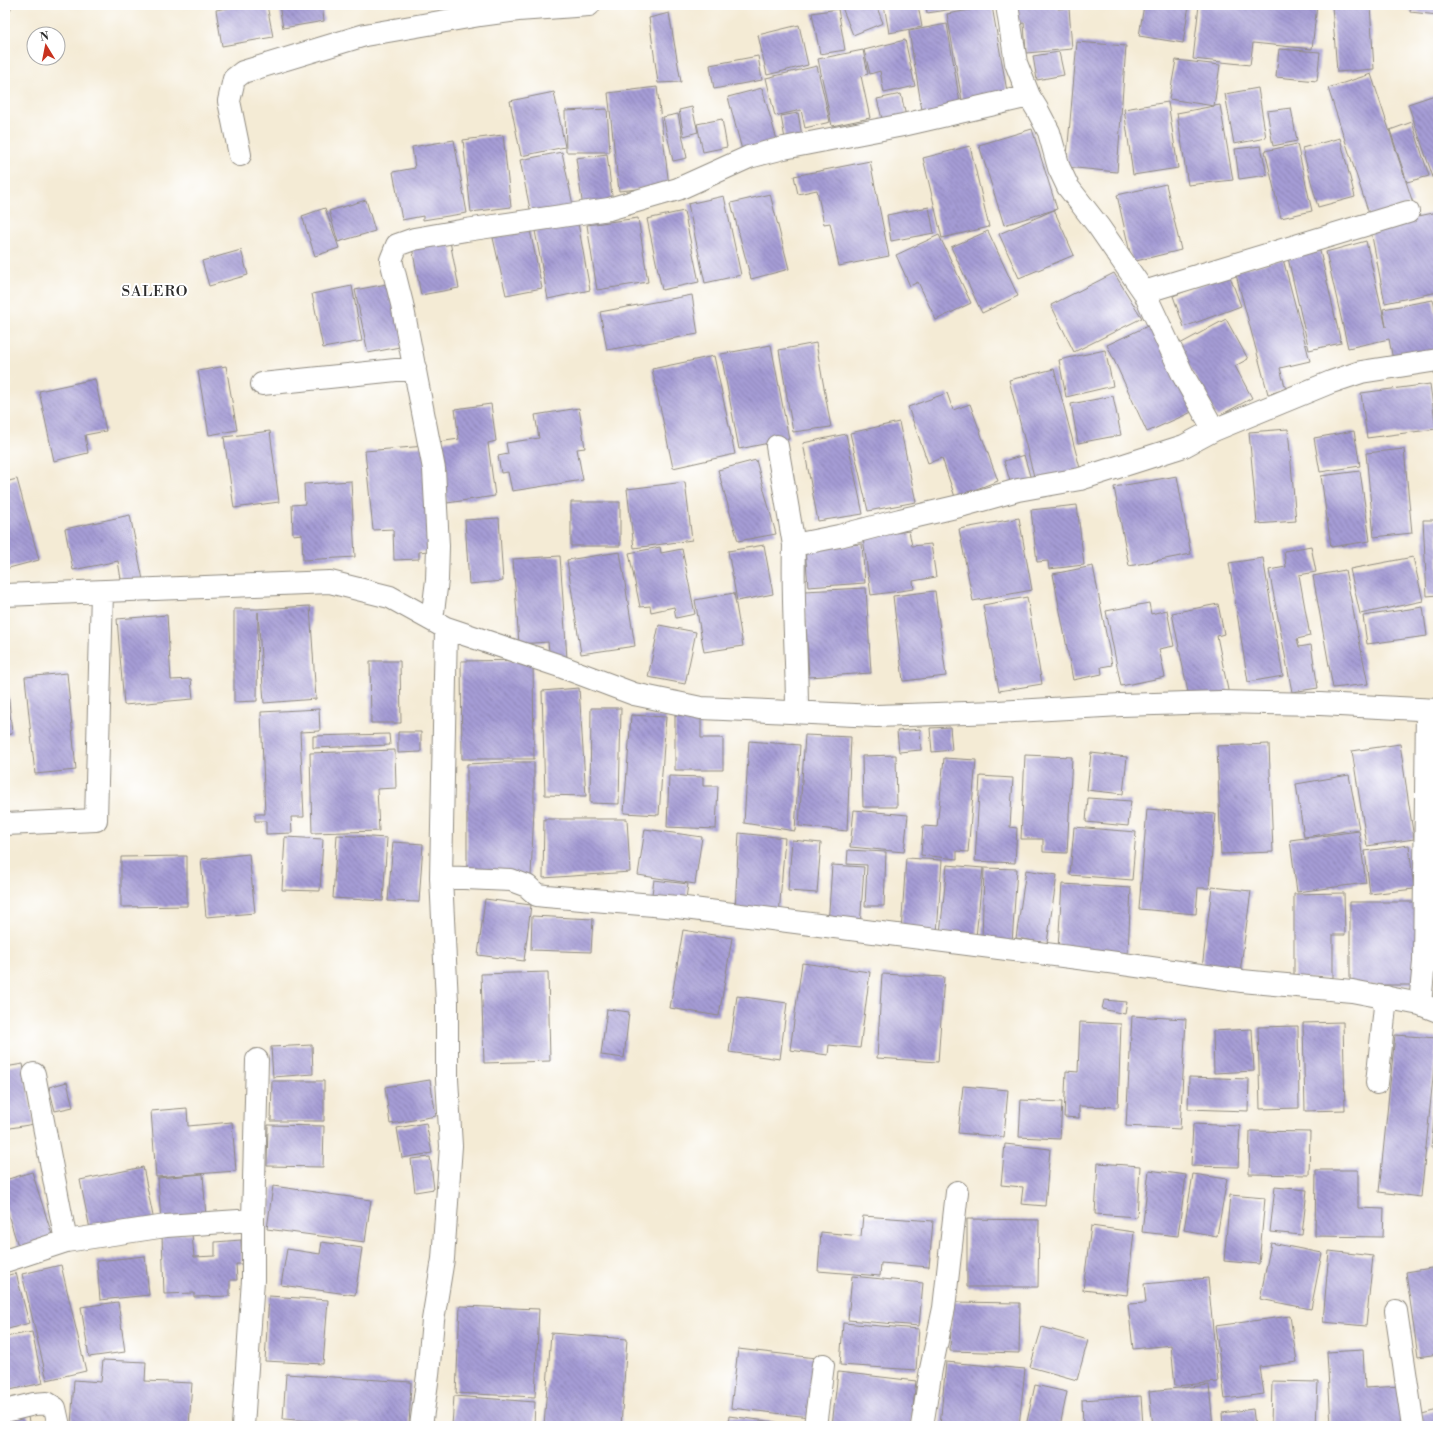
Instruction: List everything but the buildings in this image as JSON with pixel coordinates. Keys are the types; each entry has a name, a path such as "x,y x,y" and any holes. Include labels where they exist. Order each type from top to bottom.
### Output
{"street":[{"path":"240,155 229,102 234,79 243,72 365,35 480,15 518,10 589,5"},
{"path":"1007,5 1016,63 1029,96 1038,108 1049,132 1059,168 1068,187 1144,292 1183,375 1214,430"},
{"path":"421,1426 428,1375 433,1320 443,1258 451,1146 447,1079 446,1002 441,877 439,624 436,580 438,546 434,469 402,304 391,260 397,245 414,239 466,230 609,209 678,189 749,156 1029,96"},
{"path":"1144,292 1408,212"},
{"path":"794,545 964,505 1018,490 1080,479 1184,446 1214,430 1331,382 1361,372 1438,360"},
{"path":"262,384 415,368"},
{"path":"777,446 794,545 793,566 797,661 797,712"},
{"path":"5,595 330,582 390,597 439,624 557,665 634,694 701,708 876,716 1220,702 1320,704 1432,710 1424,955 1429,1008 1386,996 1352,991 1242,981 1109,962 677,907 537,895 527,886 511,880 441,877"},
{"path":"5,824 96,820 102,592"},
{"path":"1377,1083 1386,996"},
{"path":"243,1426 253,1280 252,1220 257,1060"},
{"path":"34,1074 66,1241"},
{"path":"922,1426 931,1369 944,1308 957,1192"},
{"path":"5,1261 66,1241 166,1226 252,1220"},
{"path":"1396,1311 1413,1426"},
{"path":"815,1426 823,1365"},
{"path":"5,1411 34,1404 47,1403 55,1408 59,1426"}],"district":[{"name":"SALERO","path":"155,291"}]}
